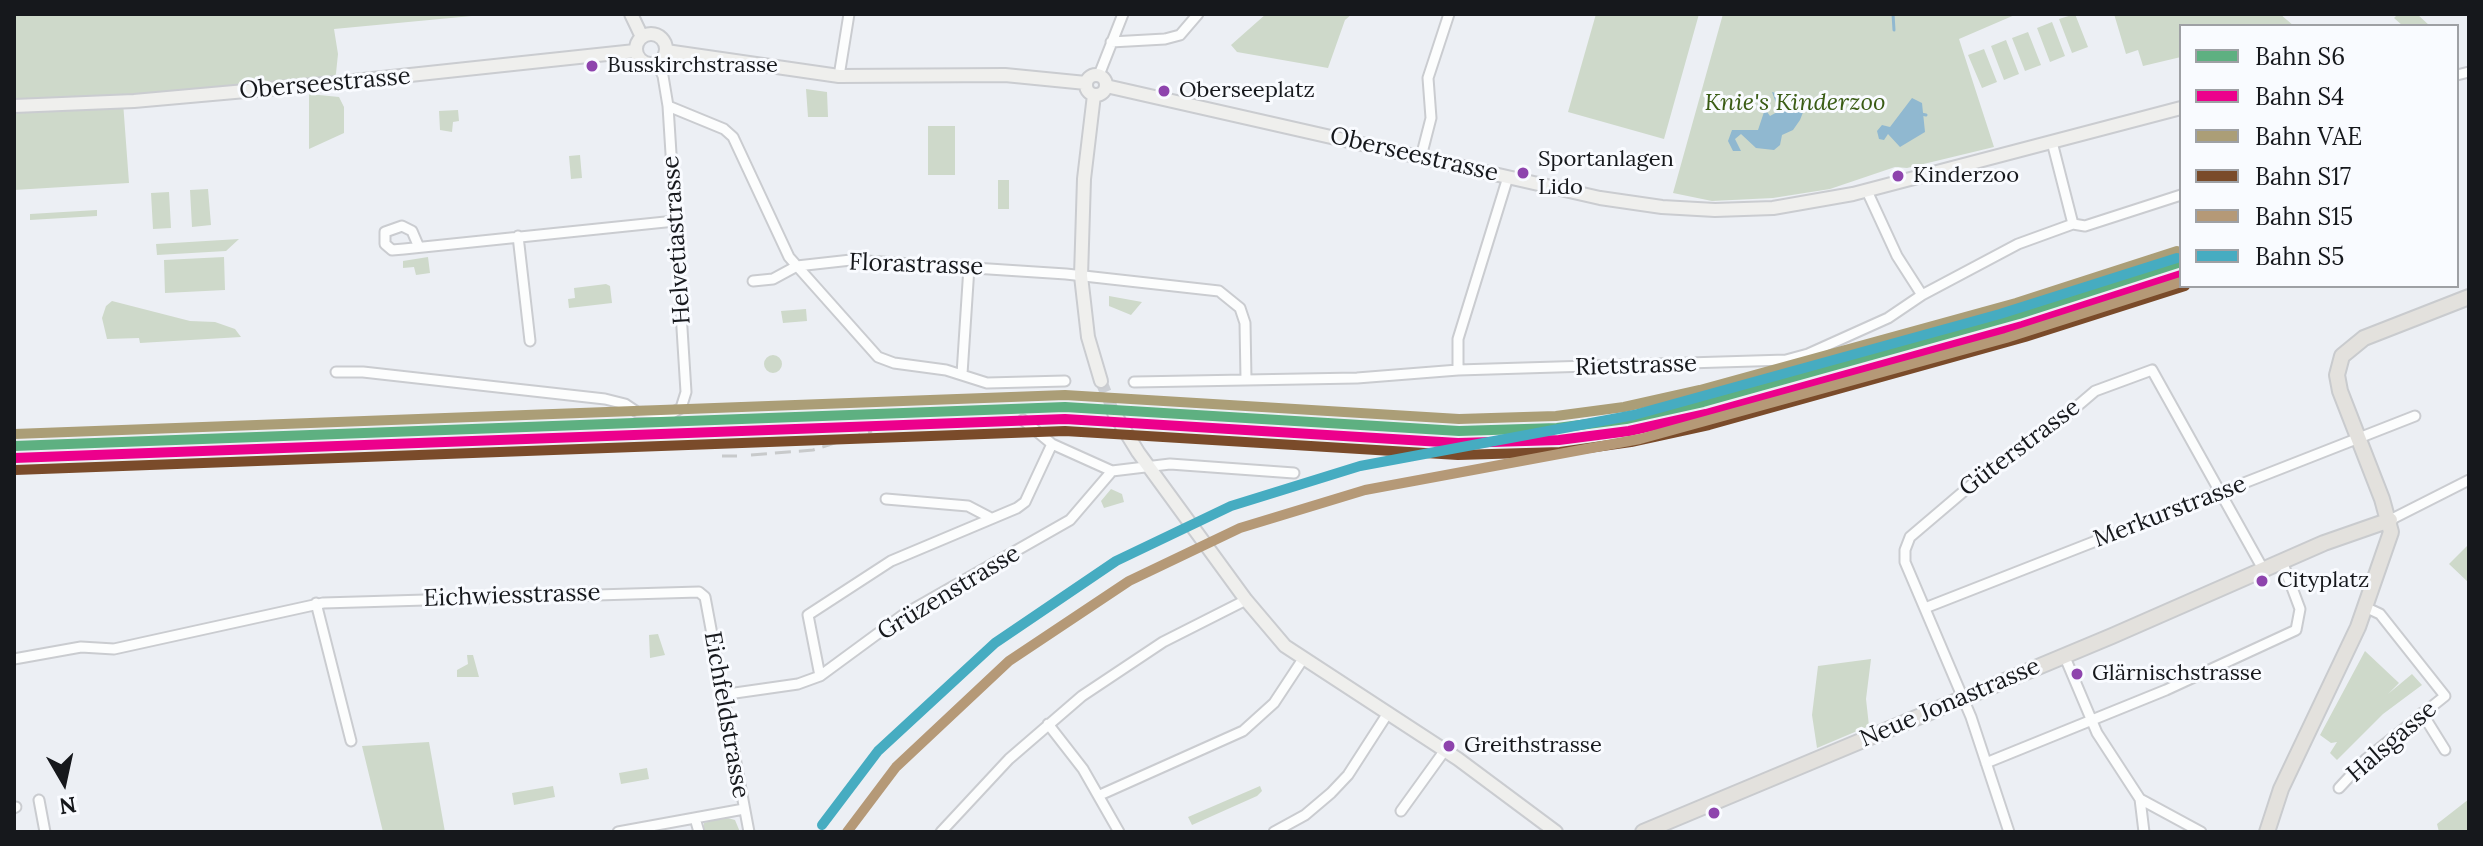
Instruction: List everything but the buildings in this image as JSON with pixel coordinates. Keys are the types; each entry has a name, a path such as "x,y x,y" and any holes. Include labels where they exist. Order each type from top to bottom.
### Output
{"main road":[{"path":"2267,832 2281,789 2365,607 2390,543 2390,520 2338,384 2342,356 2364,338 2469,297"},
{"name":"Neue Jonastrasse","path":"1643,832 2282,561 2390,520"}],"street":[{"path":"631,14 642,37"},
{"path":"839,76 849,14"},
{"path":"1102,81 1091,76 1086,83 1088,91 1094,95 1102,93 1111,42 1123,14"},
{"path":"1111,42 1165,39 1180,35 1198,14"},
{"path":"1421,157 1431,118 1428,78 1449,14"},
{"path":"651,34 661,37 666,51 657,63 642,62 635,51 642,37 651,34"},
{"name":"Oberseestrasse","path":"14,106 289,87 575,60 635,51"},
{"path":"666,51 839,76 1005,75 1086,83"},
{"name":"Helvetiastrasse","path":"336,372 363,372 605,399 625,404 637,412 672,413 681,408 686,392 668,106 657,63"},
{"name":"Oberseestrasse","path":"1102,81 1600,198 1689,209 1773,208 1867,191 2179,109"},
{"path":"1094,95 1084,179 1081,276 1088,337 1101,381"},
{"path":"668,106 724,129 733,137 783,247 878,357 962,374 987,383 1065,381"},
{"path":"2052,142 2073,224"},
{"path":"1458,370 1458,339 1508,177"},
{"path":"1867,191 1897,256 1922,295"},
{"name":"Rietstrasse","path":"1134,382 1210,383 1246,379 1357,378 1458,370 1786,360 1808,354 1888,318 1922,295 2009,248 2073,224 2085,226 2179,196"},
{"path":"418,245 675,221"},
{"path":"518,236 530,341"},
{"name":"Florastrasse","path":"753,281 773,279 797,266 851,260 1081,276"},
{"path":"962,374 969,267"},
{"path":"1081,276 1194,286 1219,291 1231,298 1240,308 1245,323 1246,379"},
{"name":"Güterstrasse","path":"1925,608 1905,562 1910,537 1968,487 2054,426 2095,391 2152,370 2220,492"},
{"path":"1114,413 1148,465 1270,631 1303,659 1445,750 1554,831"},
{"name":"Merkurstrasse","path":"1925,608 2415,416"},
{"path":"1023,420 1052,444 1112,471 1148,465 1294,473"},
{"path":"820,676 808,615 891,561 1025,502 1052,444"},
{"name":"Grüzenstrasse","path":"721,695 798,684 820,676 903,615 1070,520 1112,471"},
{"path":"2390,520 2469,480"},
{"path":"2220,492 2263,569"},
{"path":"886,499 968,506 989,517"},
{"path":"1986,763 2296,630 2300,609 2282,561"},
{"name":"Eichwiesstrasse","path":"14,659 81,647 114,649 316,603 677,591 699,592 705,597"},
{"name":"Eichfeldstrasse","path":"705,597 749,832"},
{"path":"941,832 1009,759 1108,678 1163,642 1246,600"},
{"path":"316,603 351,741"},
{"name":"Halsgasse","path":"2339,788 2366,759 2445,696 2380,614 2365,607"},
{"path":"1925,608 1963,697 2009,832"},
{"path":"2064,655 2092,720 2140,799 2144,832"},
{"path":"1100,795 1243,731 1284,692 1303,659"},
{"path":"1274,832 1305,815 1331,793 1348,775 1388,713"},
{"path":"2422,713 2445,750"},
{"path":"1048,724 1100,795 1119,832"},
{"path":"1401,811 1445,750"},
{"path":"2140,799 2201,832"},
{"path":"39,800 45,832"},
{"path":"618,832 744,809"},
{"path":"695,818 699,832"}],"green space":[{"path":"14,14 493,14 334,29 338,54 335,83 123,102 129,183 14,190"},
{"path":"1266,14 1352,14 1345,20 1328,68 1237,52 1231,45"},
{"path":"1596,14 1699,14 1664,139 1568,112"},
{"name":"Knie's Kinderzoo","path":"1723,14 2017,14 1959,39 1994,147 1907,168 1895,167 1830,189 1773,198 1712,201 1673,193"},
{"path":"2075,14 2088,47 2072,53 2059,19"},
{"path":"2114,14 2280,14 2292,24 2179,24 2179,57 2143,66 2138,50 2126,54"},
{"path":"2398,14 2417,14 2428,24 2401,24 2394,18"},
{"path":"2052,22 2065,56 2050,62 2037,28"},
{"path":"2028,32 2041,65 2025,71 2012,38"},
{"path":"2006,40 2019,74 2004,80 1991,46"},
{"path":"1984,49 1997,82 1982,88 1968,55"},
{"path":"806,89 827,92 828,117 808,117"},
{"path":"309,94 339,97 344,107 344,133 309,149"},
{"path":"458,110 459,121 453,122 452,132 440,130 439,111"},
{"path":"928,126 955,126 955,175 928,175"},
{"path":"580,155 582,178 571,179 569,156"},
{"path":"998,180 1009,180 1009,209 998,209"},
{"path":"208,189 211,225 192,227 190,190"},
{"path":"169,192 171,228 153,229 151,193"},
{"path":"97,210 97,216 30,220 30,214"},
{"path":"239,239 226,251 157,255 156,244"},
{"path":"224,257 225,290 165,293 164,260"},
{"path":"428,257 430,273 416,275 414,267 403,268 403,261"},
{"path":"610,286 612,303 569,308 568,299 575,298 574,288"},
{"path":"1109,296 1142,302 1131,315 1109,306"},
{"path":"112,301 190,321 215,322 235,329 241,337 140,343 139,338 107,339 102,318 106,306"},
{"path":"806,309 807,321 783,323 781,311"},
{"path":"773,355 782,364 773,373 764,364"},
{"path":"1111,489 1122,494 1124,502 1104,508 1101,501"},
{"path":"2469,544 2469,583 2449,564"},
{"path":"658,634 665,655 650,658 649,635"},
{"path":"2365,651 2399,683 2388,694 2412,674 2422,685 2383,714 2337,760 2330,753 2337,742 2331,743 2320,735"},
{"path":"467,655 473,655 479,677 457,677 457,670 468,664"},
{"path":"1871,659 1866,699 1869,726 1817,748 1812,715 1818,666"},
{"path":"429,742 445,832 383,832 362,746"},
{"path":"647,768 649,779 621,784 619,773"},
{"path":"553,786 555,797 514,805 512,793"},
{"path":"1260,786 1262,791 1257,796 1192,825 1188,817"},
{"path":"2469,799 2469,832 2439,832 2437,824"},
{"path":"724,817 735,820 740,832 704,832 704,823"}],"water":[{"path":"1772,92 1783,95 1788,104 1794,103 1796,97 1807,102 1800,120 1793,130 1782,135 1780,145 1774,150 1756,148 1741,134 1735,139 1741,151 1733,151 1728,141 1732,130 1758,130 1765,109 1770,116 1779,111"},
{"path":"1912,98 1922,103 1925,132 1900,147 1888,134 1884,140 1879,139 1877,131 1882,125 1890,127"}],"waterway":[{"path":"1893,14 1894,30"},
{"path":"1921,114 1926,115"}],"tunnel":[{"path":"1101,381 1114,413"}],"railway":[{"path":"833,415 863,413"},
{"path":"14,456 972,421"},
{"path":"751,455 813,450 872,431"},
{"path":"722,456 737,456"}],"rail line":[{"name":"VAE","path":"14,434 1065,395 1459,419 1556,416 1624,407 1700,390 2016,303 2177,251"},
{"name":"S5","path":"822,825 878,751 995,643 1116,561 1231,506 1360,466 1634,415 2000,314 2177,258"},
{"name":"S6","path":"14,446 1065,407 1459,431 1557,428 1626,419 1703,402 2019,314 2179,263"},
{"name":"S4","path":"14,458 1065,419 1458,443 1559,440 1629,431 1706,414 2022,326 2179,276"},
{"name":"S15","path":"847,832 896,767 1009,661 1129,581 1240,528 1365,490 1640,439 2006,338 2179,283"},
{"name":"S17","path":"15,470 1065,431 1458,455 1560,452 1631,442 1709,425 2025,337 2179,288"}],"place":[{"name":"Busskirchstrasse","path":"592,66"},
{"name":"Oberseeplatz","path":"1164,91"},
{"name":"Sportanlagen Lido","path":"1523,173"},
{"name":"Kinderzoo","path":"1898,176"},
{"name":"Cityplatz","path":"2262,581"},
{"name":"Glärnischstrasse","path":"2077,674"},
{"name":"Greithstrasse","path":"1449,746"}]}
